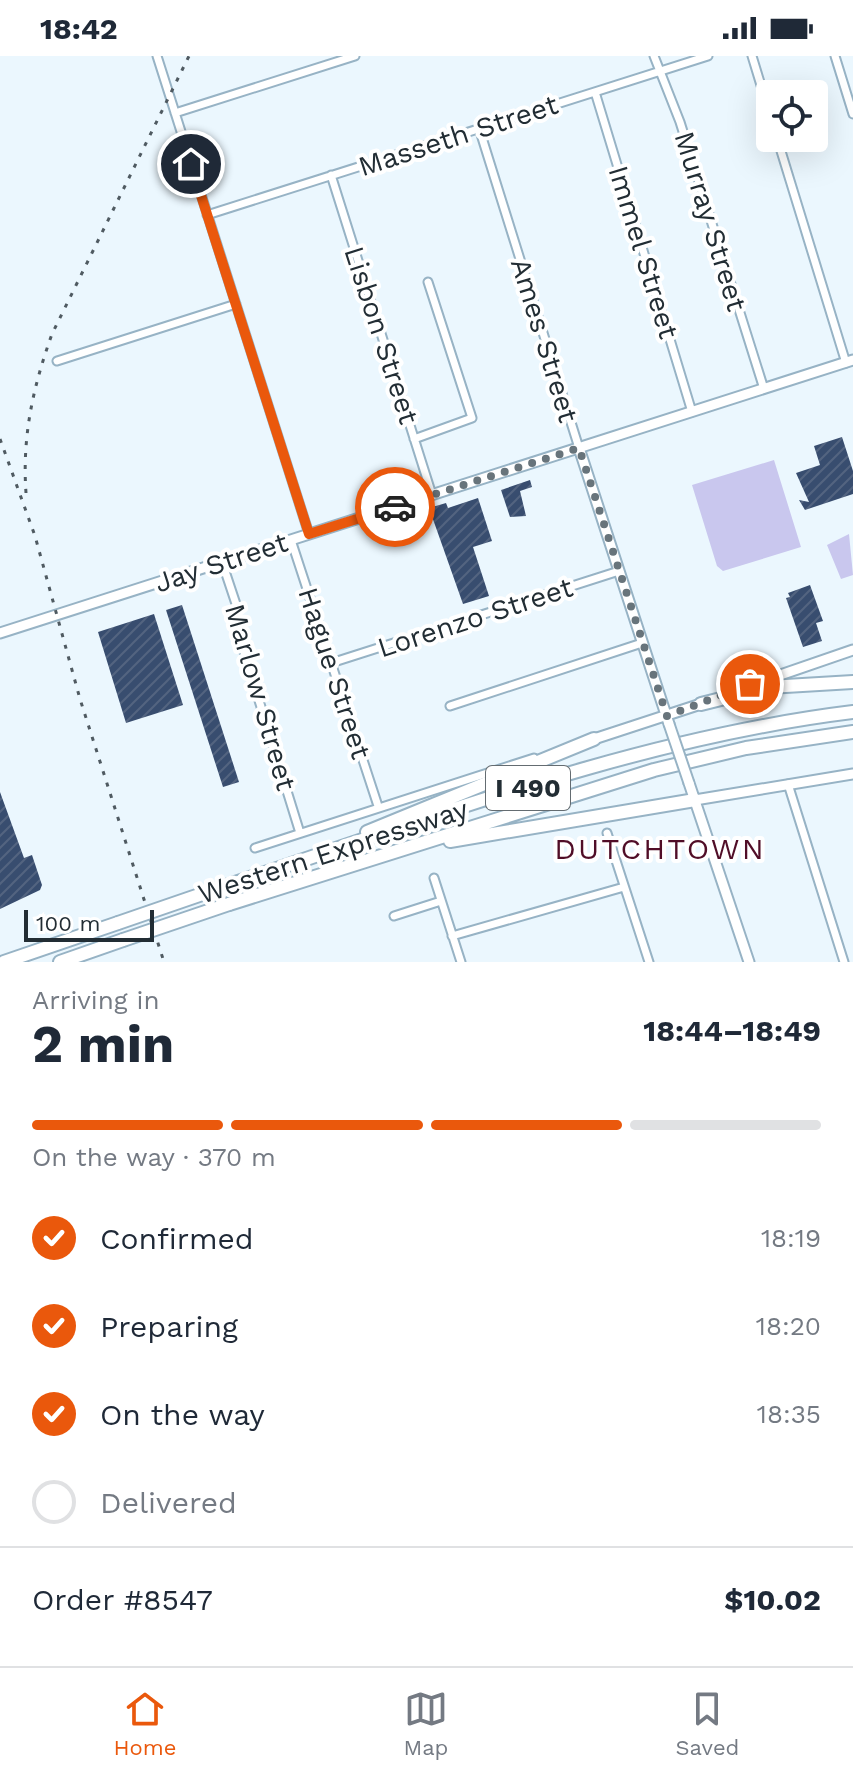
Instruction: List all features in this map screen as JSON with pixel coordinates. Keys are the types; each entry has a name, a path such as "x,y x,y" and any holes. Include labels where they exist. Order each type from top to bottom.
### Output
{"highway":[{"path":"701,704 769,687 853,682"},
{"name":"Western Expressway","path":"4,962 271,871 659,747 751,726 853,712"},
{"name":"Western Expressway","path":"60,962 353,864 669,766 746,748 853,732"},
{"path":"271,871 594,739"},
{"path":"353,864 484,834 695,800"}],"street":[{"path":"157,56 309,534"},
{"path":"175,113 355,56"},
{"name":"Murray Street","path":"654,56 680,122 764,389"},
{"name":"Masseth Street","path":"207,215 708,56"},
{"path":"752,56 759,80"},
{"path":"835,56 853,114"},
{"name":"Immel Street","path":"595,92 692,412"},
{"name":"Ames Street","path":"479,128 642,643 749,962"},
{"path":"782,152 850,361"},
{"name":"Lisbon Street","path":"331,175 432,495"},
{"path":"414,439 472,418 428,282"},
{"path":"57,361 236,304"},
{"name":"Jay Street","path":"0,633 850,361"},
{"name":"Hague Street","path":"291,540 378,806"},
{"name":"Marlow Street","path":"222,562 236,604 235,623 300,833"},
{"name":"Lorenzo Street","path":"331,663 619,571"},
{"path":"450,706 642,643"},
{"path":"255,848 594,739 668,720 701,704 853,650"},
{"path":"695,800 853,774"},
{"path":"788,784 844,962"},
{"path":"607,833 649,962"},
{"path":"434,878 461,962"},
{"path":"452,936 624,887"},
{"path":"394,916 441,901"}],"shaded area":[{"path":"774,460 801,547 723,571 717,566 692,485"},
{"path":"849,534 853,575 841,579 827,545"}],"building":[{"path":"842,437 853,471 853,494 805,510 799,500 809,502 796,473 820,465 814,446"},
{"path":"530,480 532,487 520,491 526,516 510,517 501,490"},
{"path":"478,498 492,541 473,547 489,596 463,604 429,508 446,503 448,508"},
{"path":"810,585 823,621 816,623 822,641 803,647 786,598 790,597 788,593"},
{"path":"182,605 239,782 223,787 166,610"},
{"path":"154,614 183,705 126,723 98,632"},
{"path":"0,792 24,858 32,855 42,885 40,890 0,909"}],"railway":[{"path":"26,493 30,412 52,334 189,56"},
{"path":"0,439 35,536 80,699 164,962"}],"way so far":[{"path":"395,507 579,448 667,716 750,684"}],"district":[{"name":"DUTCHTOWN","path":"660,849"}],"route":[{"path":"191,164 309,534 395,507"}]}
